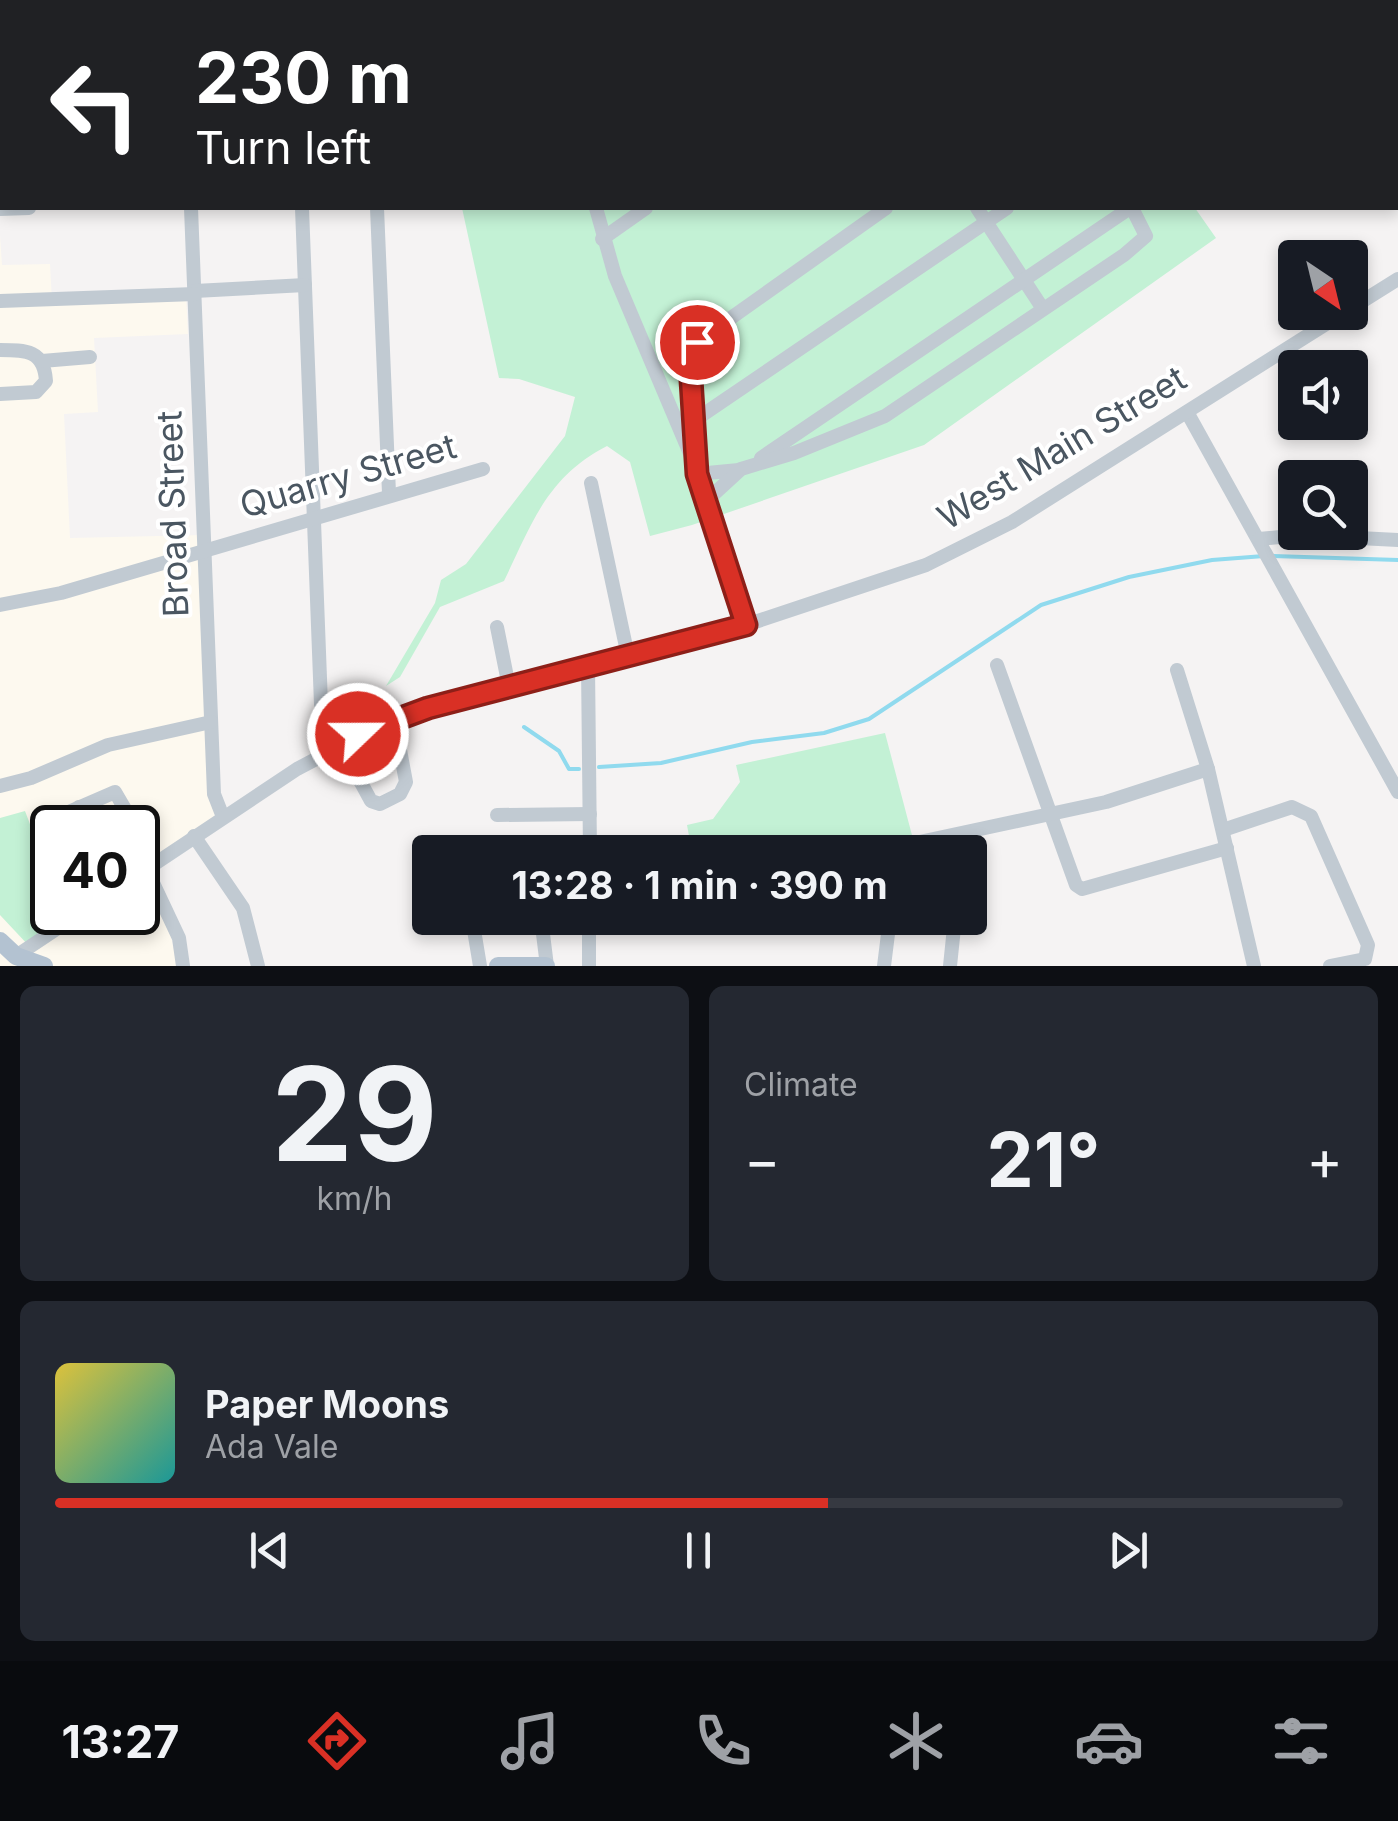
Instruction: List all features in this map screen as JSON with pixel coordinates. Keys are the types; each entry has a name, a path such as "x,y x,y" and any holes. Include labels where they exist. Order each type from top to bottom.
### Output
{"main road":[{"path":"0,941 9,961 44,966"},
{"path":"498,966 546,966"}],"street":[{"name":"Broad Street","path":"192,210 210,722 214,794 224,817"},
{"path":"302,210 313,516 320,583 321,704 334,747 371,801 380,804 391,801 406,782 394,718"},
{"path":"377,210 389,493"},
{"path":"596,210 602,240 661,375 697,474 746,625"},
{"path":"602,240 643,210"},
{"path":"697,474 690,364 697,342 883,210"},
{"path":"978,210 1043,309"},
{"path":"694,420 1004,210"},
{"path":"704,503 744,468 1128,210"},
{"path":"697,474 744,468 794,453 885,416 1146,238 1132,210"},
{"name":"West Main Street","path":"1368,298 1398,279"},
{"path":"0,301 305,285"},
{"name":"West Main Street","path":"160,860 334,747 394,718 746,625 955,553 1318,330"},
{"path":"0,350 28,350 42,361 46,381 42,388 0,394"},
{"path":"42,361 90,356"},
{"path":"1186,412 1398,792"},
{"name":"Quarry Street","path":"0,606 60,593 389,493 482,469"},
{"path":"591,483 628,656"},
{"path":"1260,541 1284,534 1398,540"},
{"path":"497,627 509,686"},
{"path":"997,665 1072,877 1082,889 1227,848"},
{"path":"588,666 590,835"},
{"path":"1177,670 1208,769 1254,966"},
{"path":"0,786 31,778 108,745 210,722"},
{"path":"986,835 1208,769"},
{"path":"84,805 115,792 123,805"},
{"path":"1223,830 1292,807 1311,816 1368,944 1365,959 1330,966"},
{"path":"497,815 590,814"},
{"path":"194,836 243,908 258,966"},
{"path":"160,904 179,938 184,966"},
{"path":"9,961 48,935"},
{"path":"475,935 480,966"},
{"path":"543,935 546,966"},
{"path":"589,935 589,966"},
{"path":"884,966 888,935"},
{"path":"950,966 953,935"}],"shaded area":[{"path":"0,235 2,265 50,264 52,301 186,295 188,334 94,338 98,412 64,414 70,538 203,535 219,826 160,866 160,805 30,805 30,935 160,935 160,913 171,936 177,966 0,966"}],"green space":[{"path":"462,210 1196,210 1216,238 924,445 692,525 650,536 630,462 607,446 586,458 555,487 533,521 504,581 440,607 400,677 386,686 435,603 441,580 466,564 565,436 575,397 519,379 499,378"},
{"path":"885,733 912,835 689,835 687,825 713,819 740,782 736,765"},
{"path":"25,811 30,824 30,935 48,935 30,947 0,915 0,818"}],"waterway":[{"path":"599,767 661,763 752,742 824,733 869,719 1041,605 1129,577 1212,560 1264,556"},
{"path":"1273,556 1398,560"},
{"path":"524,727 559,751 569,769 579,769"}],"route":[{"path":"358,734 428,708 746,625 697,474 690,364 697,342"}]}
